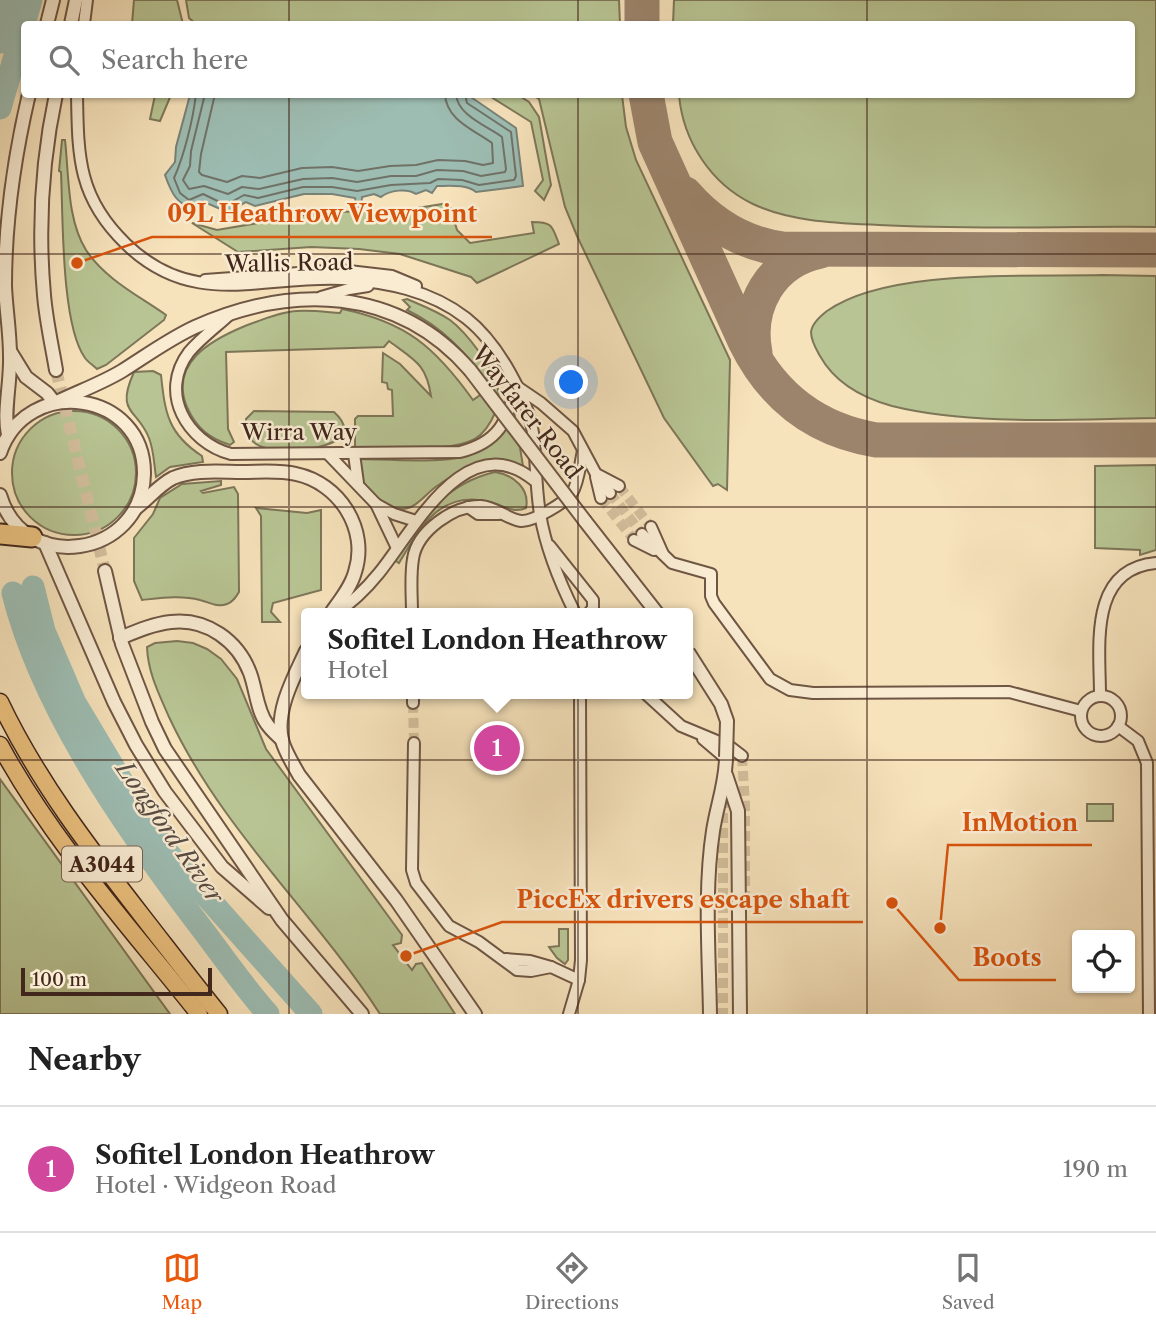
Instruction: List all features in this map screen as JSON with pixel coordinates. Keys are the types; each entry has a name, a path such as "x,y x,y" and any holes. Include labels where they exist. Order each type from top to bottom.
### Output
{"highway":[{"path":"0,534 39,540"}],"main road":[{"name":"A3044","path":"0,702 37,770 63,810 105,869 219,1014"},
{"name":"A3044","path":"0,745 81,867 199,1014"}],"street":[{"path":"48,21 53,0"},
{"path":"72,21 76,0"},
{"path":"84,21 87,0"},
{"path":"0,453 8,435 5,419 9,399 6,233 15,158 28,98"},
{"path":"55,98 43,183 41,240 44,297 56,370"},
{"name":"Wallis Road","path":"77,98 78,142 84,181 94,203 118,236 150,264 192,282 243,286 341,279 381,285 423,293 467,319 495,349 529,416 546,541 555,570 573,608"},
{"path":"192,282 340,270 399,278 417,286 423,293"},
{"name":"Wayfarer Road","path":"321,298 349,289 381,285"},
{"name":"Wayfarer Road","path":"8,435 20,420 36,409 122,371 181,334 230,314 280,301 321,298 373,306 406,319 435,336 453,351 653,608"},
{"name":"Wirra Way","path":"230,314 189,352 181,369 177,392 187,426 206,444 231,454 443,454 475,448 496,434 507,416 516,386"},
{"path":"10,351 26,377 57,402 88,403 102,408 114,415 133,435 144,471 144,484 136,508"},
{"path":"516,386 573,430 596,474 610,492 596,474"},
{"path":"412,608 413,557 417,547 442,519 453,511 468,507 491,508 499,514 525,522 541,515 574,490 583,451"},
{"path":"328,454 376,504 397,548"},
{"path":"354,454 358,483"},
{"path":"342,608 354,601 438,494 463,476 484,467 503,464 511,465 536,481"},
{"path":"0,495 8,514 19,527 39,540 71,548 97,543 119,529 136,508 173,478 204,472 284,472 313,479 340,499 350,516 359,544 358,560 351,583 337,608"},
{"path":"376,504 394,514 416,521"},
{"path":"642,534 672,563 711,575 710,596 714,603 770,679 790,690 824,693 1009,692 1081,711"},
{"path":"39,540 114,702 165,792 222,867 282,920"},
{"path":"546,541 593,600 593,608"},
{"path":"1100,695 1100,625 1106,598 1119,579 1130,571 1139,566 1156,563"},
{"path":"105,571 120,638 165,749 282,920 362,1014"},
{"path":"120,638 147,627 184,621 198,623 220,634 240,652 251,674 265,723 282,740 299,775 396,900 475,1013"},
{"path":"693,661 721,704 727,721 724,757 726,775 738,811 740,1014"},
{"path":"282,740 285,705 301,662"},
{"path":"1100,695 1112,698 1119,705 1121,715 1114,731 1102,736 1090,733 1082,723 1081,711 1088,700 1100,695"},
{"path":"569,1014 582,960 580,699"},
{"path":"651,699 681,726 729,746 743,757"},
{"path":"1118,726 1138,741 1147,763 1149,1014"},
{"path":"699,734 724,757"},
{"path":"414,743 412,870 416,883 449,926 503,958 551,967 579,980"},
{"path":"710,1014 709,899 713,830 726,775"}],"green space":[{"path":"134,0 177,0 182,21 132,21"},
{"path":"186,0 619,0 620,21 192,21 189,18"},
{"path":"674,0 1156,0 1156,227 914,226 831,222 783,215 753,204 724,185 712,173 686,129 680,98 1135,98 1135,21 673,21"},
{"path":"154,98 170,98 160,121 150,119"},
{"path":"493,98 523,98 529,102 539,117 551,185 544,200 535,191 543,180 531,122"},
{"path":"622,98 626,127 636,160 730,360 727,490 718,484 713,486 664,418 565,207 539,99"},
{"path":"62,140 65,140 75,225 86,250 103,270 166,315 164,320 97,369 85,358 77,342 67,296 59,171"},
{"path":"449,203 457,230 470,243 534,233 532,222 551,226 559,244 477,283 471,277 400,254 311,247 238,252 192,223 217,230 323,212 399,211"},
{"path":"1156,276 1156,418 989,419 892,406 860,394 842,382 826,366 812,339 813,326 827,311 853,297 885,288 921,281 959,278"},
{"path":"407,299 440,314 457,326 472,342 492,372 498,390 497,406 487,428 472,441 427,448 355,447 355,419 358,416 393,416 392,390 388,389 387,383 382,382 383,353 400,364 431,396 426,376 418,363 389,341 384,347 226,352 228,429 234,442 230,445 216,439 199,426 187,407 183,391 184,378 196,355 219,338 245,326 297,311 340,313 342,309 384,321 432,351 473,400 487,390 488,382 461,350 442,332 407,310 410,307 403,300"},
{"path":"153,371 161,375 164,401 175,431 202,456 203,462 170,467 156,477 149,438 127,403 134,372"},
{"path":"74,411 98,415 118,429 132,449 136,473 132,497 118,517 98,531 74,535 50,531 30,517 16,497 12,473 16,449 30,429 50,415"},
{"path":"254,411 334,412 343,425 342,435 333,442 318,447 300,450 266,448 253,442 248,433 246,419"},
{"path":"514,411 523,466 500,461 478,464 447,479 415,505 404,509 383,502 361,478 355,459 434,460 474,453 510,412"},
{"path":"1156,465 1156,550 1140,555 1140,550 1095,548 1095,466"},
{"path":"495,472 508,476 519,484 526,495 526,508 512,510 473,499 458,501 434,514 399,563 391,558 412,530 448,494 478,477"},
{"path":"221,481 221,485 201,491 203,493 234,487 238,494 237,596 223,605 171,597 142,600 134,581 134,538 153,514 160,498 182,484"},
{"path":"256,508 307,513 321,510 321,590 273,603 271,612 280,622 262,622 261,516"},
{"path":"155,643 193,643 207,649 221,659 237,679 266,749 402,935 401,943 393,945 412,970 416,964 422,963 455,1014 380,1014 327,940 241,833 190,758 169,717 149,666 147,647"},
{"path":"0,779 170,1014 0,1014"},
{"path":"1087,804 1113,804 1113,821 1087,821"},
{"path":"559,929 568,929 568,960 565,964 549,947 559,946"}],"water":[{"path":"189,98 472,98 516,128 523,186 476,192 467,188 437,186 432,193 426,190 416,194 398,191 381,197 374,194 362,197 361,208 357,208 355,198 332,194 304,194 255,206 246,202 227,212 202,201 196,209 179,201 165,175 175,162 176,147"}],"waterway":[{"name":"Longford River","path":"0,42 11,0"},
{"path":"25,21 31,0"},
{"path":"0,108 21,35"},
{"path":"33,587 44,631 75,703 145,820 168,853 311,1014"},
{"name":"Longford River","path":"13,593 26,637 44,680 89,765 169,885 268,1014"}],"taxiway":[{"path":"642,0 642,21"},
{"path":"647,98 655,142 745,341 756,361 782,394 815,419 854,435 876,440 1156,440"},
{"path":"685,194 706,215 729,231 754,243 783,249 1156,250"},
{"path":"755,353 754,319 766,288 788,265 803,256 820,251"}],"tunnel":[{"path":"56,370 105,571"},
{"path":"619,486 651,527"},
{"path":"610,493 642,534"},
{"path":"601,498 634,540"},
{"path":"413,703 414,743"},
{"path":"742,756 745,904"},
{"path":"723,798 723,1014"}],"place":[{"name":"09L Heathrow Viewpoint","path":"77,263"},
{"name":"Sofitel London Heathrow","path":"497,748"},
{"name":"Boots","path":"892,903"},
{"name":"InMotion","path":"940,928"},
{"name":"PiccEx drivers escape shaft","path":"406,956"}]}
